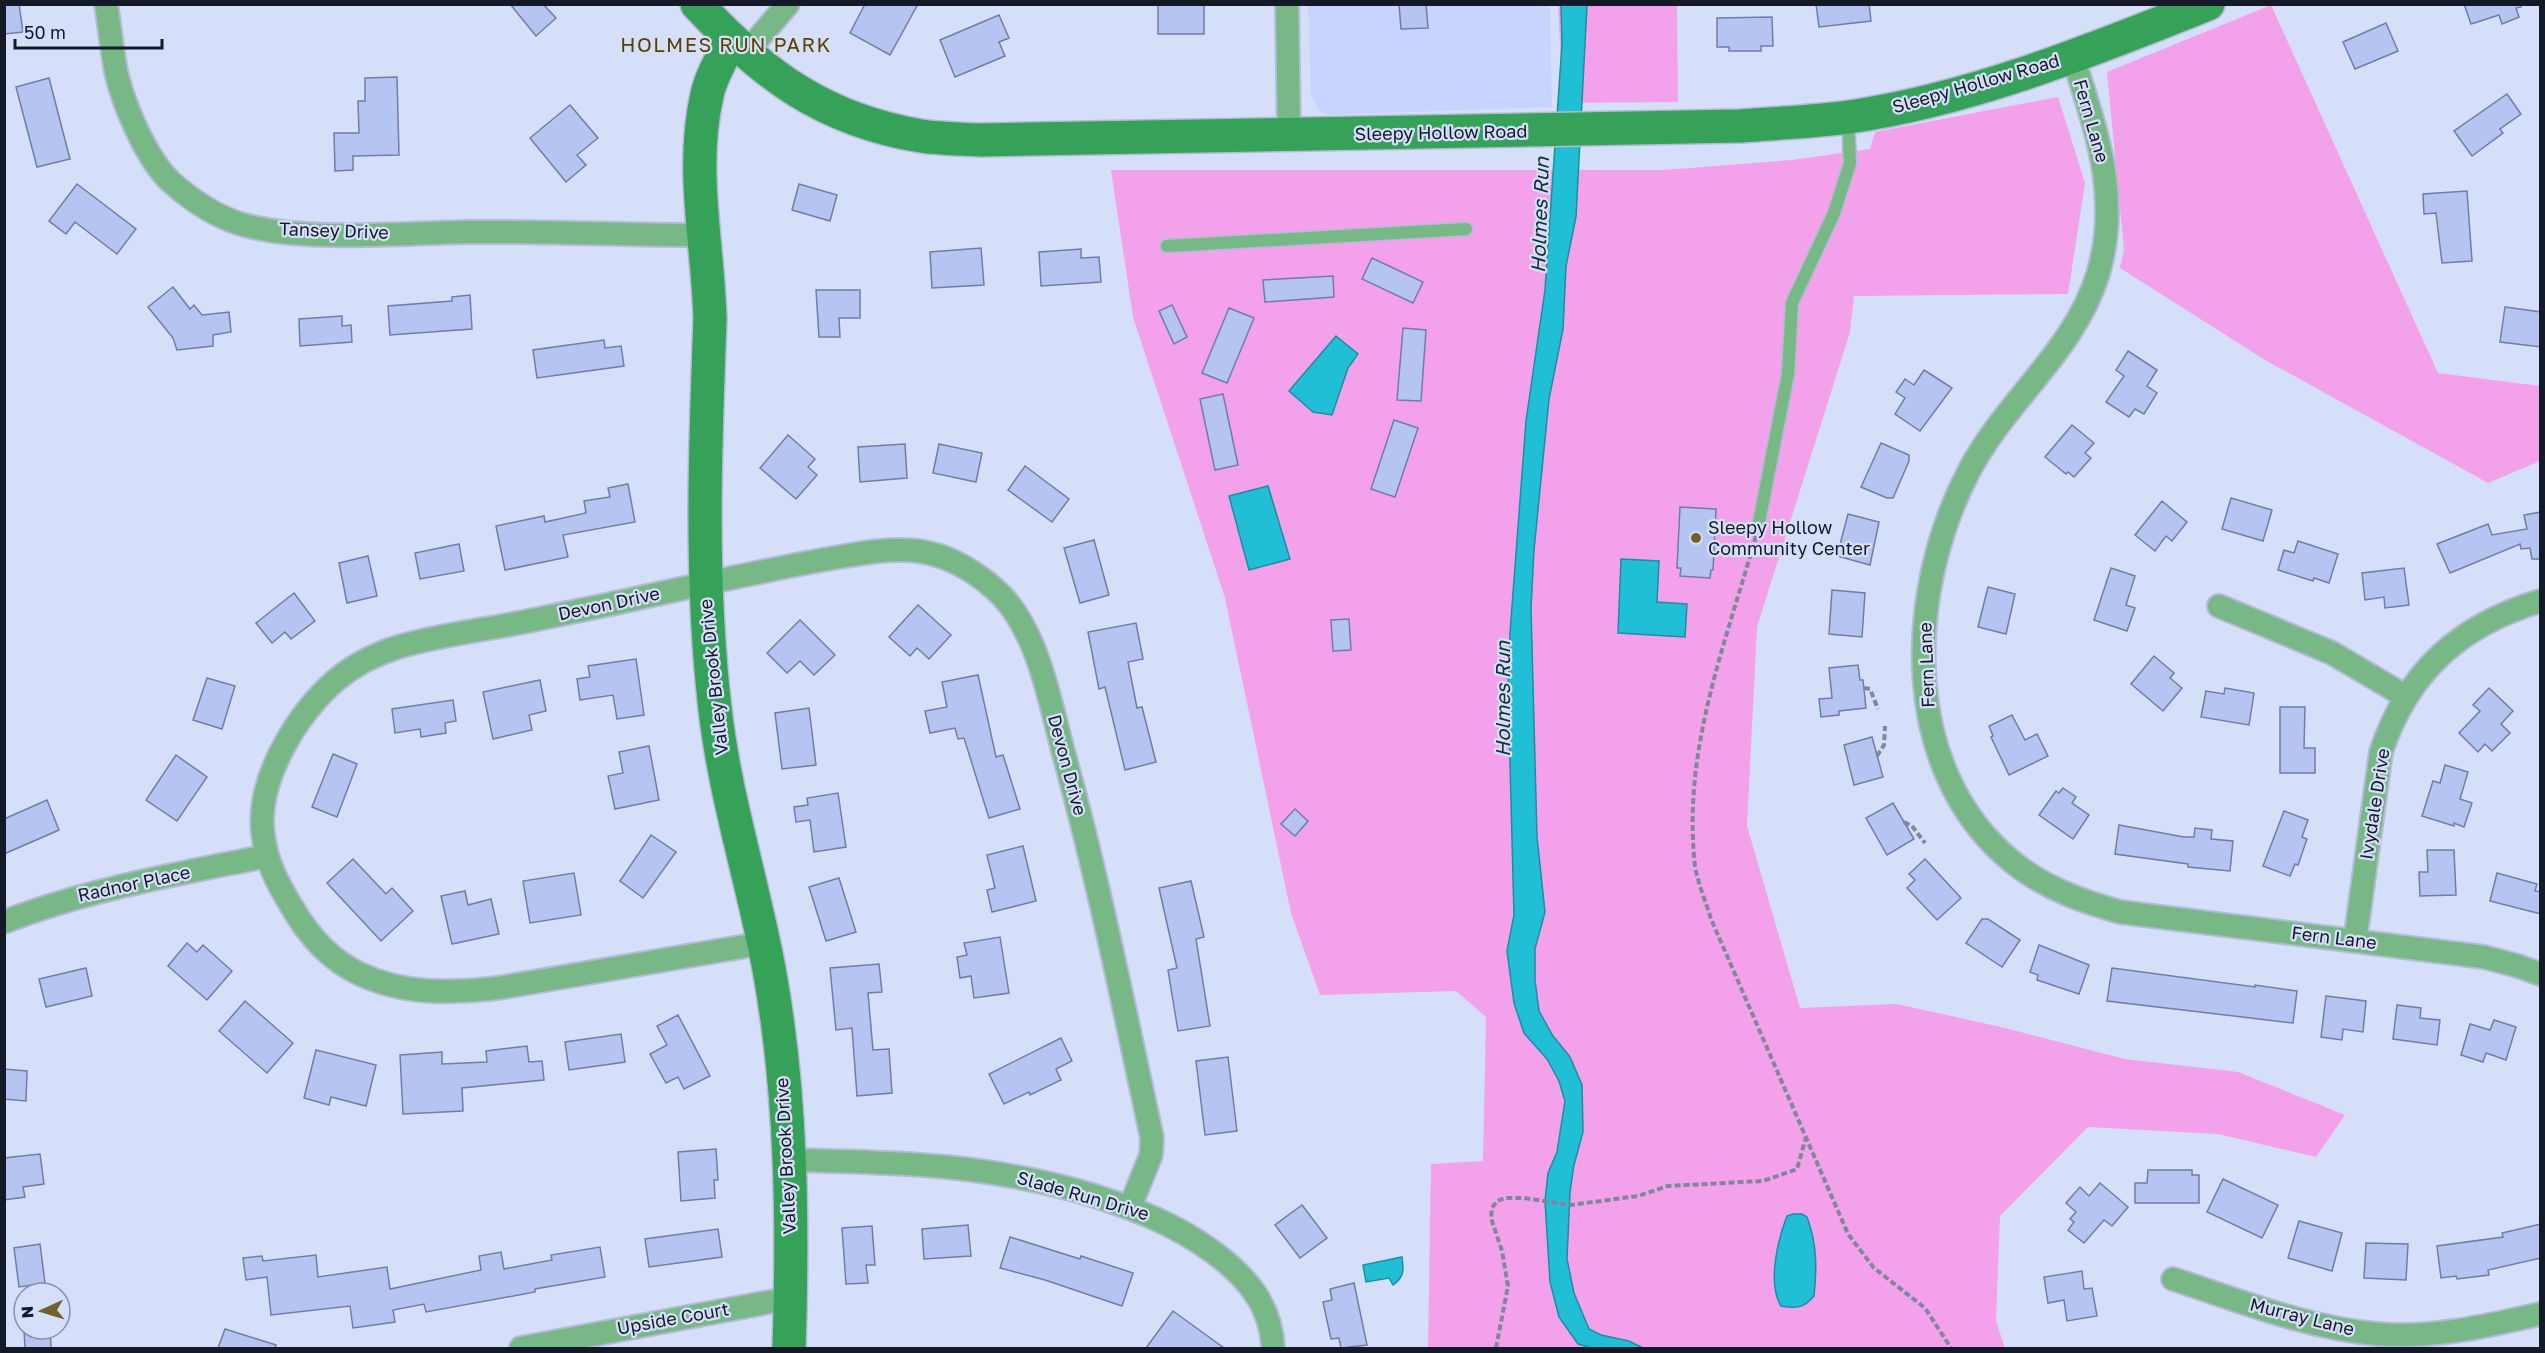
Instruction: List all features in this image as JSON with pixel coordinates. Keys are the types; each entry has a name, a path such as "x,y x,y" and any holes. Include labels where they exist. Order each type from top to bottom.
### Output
{"main road":[{"name":"Sleepy Hollow Road","path":"697,4 738,47 789,86 825,106 885,128 924,136 981,140 1740,126 1848,117 1959,93 2073,57 2208,4"},
{"name":"Valley Brook Drive","path":"738,47 717,66 707,94 703,121 700,172 710,319 705,583 715,712 724,764 764,944 781,1056 789,1161 791,1298 789,1348"}],"street":[{"name":"Tansey Drive","path":"106,4 117,76 145,145 169,180 201,206 223,218 246,225 287,232 329,234 479,232 703,235"},
{"name":"Valley Brook Drive","path":"738,47 788,4"},
{"path":"1287,4 1289,136"},
{"name":"Fern Lane","path":"2073,57 2099,142 2106,174 2108,207 2105,241 2098,273 2088,302 2073,331 1993,434 1971,468 1952,507 1937,550 1928,589 1923,654 1926,696 1933,736 1943,767 1966,811 1998,849 2023,870 2052,888 2085,902 2120,912 2484,957 2541,975"},
{"name":"Devon Drive","path":"764,944 498,988 454,992 423,992 390,986 359,974 344,965 305,930 274,876 267,856 262,817 270,783 282,750 296,724 315,699 359,663 393,648 428,639 862,553 916,550 958,563 1000,593 1014,610 1034,648 1086,832 1152,1138 1151,1155 1130,1207"},
{"name":"Ivydale Drive","path":"2355,941 2381,752 2391,723 2405,696 2435,659 2457,640 2482,624 2511,610 2541,601"},
{"path":"2219,606 2332,653 2405,696"},
{"name":"Radnor Place","path":"4,922 52,903 99,890 267,856"},
{"name":"Slade Run Drive","path":"789,1161 893,1162 980,1169 1052,1183 1157,1217 1193,1238 1244,1277 1258,1296 1269,1318 1273,1348"},
{"name":"Murray Lane","path":"2173,1280 2292,1317 2342,1330 2379,1334 2421,1335 2461,1330 2541,1314"},
{"name":"Upside Court","path":"520,1348 791,1298"}],"lane":[{"path":"1760,522 1788,374 1792,303 1834,213 1850,163 1848,117"},
{"path":"1167,246 1466,229"}],"path":[{"path":"1760,522 1709,694 1700,742 1692,810 1696,869 1711,919 1848,1234 1874,1268 1925,1308 1951,1348"},
{"path":"1864,688 1870,689 1878,709"},
{"path":"1877,756 1884,745 1885,726"},
{"path":"1904,822 1912,826 1925,843"},
{"path":"1496,1348 1508,1286 1502,1251 1491,1218 1492,1208 1497,1201 1505,1198 1524,1198 1571,1205 1638,1196 1668,1186 1763,1181 1797,1169 1806,1136"}],"shaded area":[{"path":"1308,5 1550,5 1552,107 1327,115 1318,109 1311,96"},
{"path":"1558,5 1677,5 1678,102 1563,103"},
{"path":"2271,5 2438,373 2540,386 2540,461 2488,483 2265,360 2120,268 2124,250 2107,72"},
{"path":"2058,97 2085,183 2068,294 1854,296 1850,332 1757,627 1747,826 1800,1008 1897,1004 2001,1027 2125,1059 2238,1072 2345,1115 2316,1157 2218,1134 2088,1127 2000,1216 1996,1321 2005,1348 1428,1348 1431,1164 1483,1161 1486,1017 1456,991 1320,995 1291,913 1225,598 1133,317 1111,170 1664,170 1792,160 1870,149 1875,132"}],"water":[{"path":"1561,5 1587,5 1576,217 1566,266 1563,329 1549,399 1534,550 1531,608 1537,837 1545,912 1535,949 1535,980 1539,1011 1553,1036 1570,1057 1582,1085 1583,1132 1574,1165 1570,1192 1567,1259 1574,1293 1589,1329 1601,1335 1629,1341 1643,1348 1592,1348 1578,1344 1559,1317 1550,1282 1545,1201 1548,1173 1557,1152 1565,1101 1559,1081 1547,1059 1524,1033 1514,1003 1507,951 1514,915 1508,687 1510,633 1526,421 1545,290 1562,44"},
{"path":"1336,336 1358,354 1348,368 1332,415 1313,412 1289,391"},
{"path":"1268,486 1290,559 1249,570 1229,496"},
{"path":"1621,559 1659,561 1657,602 1687,604 1685,637 1618,633"},
{"path":"1802,1214 1807,1217 1815,1256 1814,1296 1799,1307 1781,1306 1777,1296 1774,1273 1777,1249 1787,1216"},
{"path":"1402,1257 1402,1273 1393,1285 1389,1278 1366,1282 1363,1265"}],"building":[{"path":"4,4 19,4 23,32 4,34"},
{"path":"510,4 543,4 556,18 536,36"},
{"path":"865,4 918,4 890,55 850,33"},
{"path":"1158,4 1204,4 1204,34 1158,34"},
{"path":"1399,4 1426,4 1428,28 1401,29"},
{"path":"1816,4 1869,4 1871,21 1819,27"},
{"path":"2464,4 2521,4 2521,7 2516,8 2519,17 2502,24 2499,15 2471,24"},
{"path":"999,15 1009,38 999,42 1005,56 955,77 940,40"},
{"path":"1772,17 1773,46 1761,46 1761,51 1729,51 1729,47 1717,47 1717,18"},
{"path":"2386,23 2398,51 2355,69 2343,42"},
{"path":"397,77 399,155 353,156 353,170 335,171 334,133 359,133 358,101 365,101 365,78"},
{"path":"49,78 70,159 37,167 16,87"},
{"path":"2507,94 2521,114 2500,129 2503,133 2472,156 2454,131"},
{"path":"570,105 598,138 577,155 586,165 566,182 530,138"},
{"path":"77,184 136,229 117,254 75,222 66,234 49,221"},
{"path":"799,184 837,195 830,221 792,210"},
{"path":"2467,191 2472,261 2442,263 2436,213 2424,214 2423,194"},
{"path":"981,248 984,285 932,288 930,252"},
{"path":"1081,249 1081,258 1099,257 1101,282 1041,286 1039,252"},
{"path":"1372,258 1423,282 1413,303 1362,279"},
{"path":"1333,276 1334,297 1265,302 1263,280"},
{"path":"173,287 190,309 194,305 202,315 229,312 231,332 213,335 213,346 177,350 173,338 148,307"},
{"path":"816,290 860,290 860,318 839,318 840,337 819,337"},
{"path":"470,295 472,329 390,335 388,306 452,301 452,297"},
{"path":"1172,305 1187,337 1174,344 1159,311"},
{"path":"2505,307 2541,312 2541,347 2500,342"},
{"path":"1229,308 1254,318 1227,383 1202,373"},
{"path":"342,316 342,326 351,325 352,342 300,346 299,319"},
{"path":"1403,328 1426,330 1421,401 1397,400"},
{"path":"604,340 605,348 621,346 624,366 537,378 533,350"},
{"path":"2128,351 2157,370 2147,386 2157,393 2144,414 2135,409 2129,417 2106,402 2124,376 2116,370"},
{"path":"1924,370 1952,388 1920,431 1895,414 1905,398 1896,392 1905,379 1914,385"},
{"path":"1223,394 1238,465 1215,470 1200,399"},
{"path":"1394,420 1418,428 1395,497 1371,489"},
{"path":"2072,425 2094,443 2085,453 2091,458 2074,477 2068,472 2066,474 2045,457"},
{"path":"788,435 815,459 808,467 817,475 796,499 760,468"},
{"path":"1881,443 1909,455 1909,461 1893,498 1887,498 1861,487"},
{"path":"905,444 907,478 860,482 858,447"},
{"path":"939,444 982,453 976,482 933,473"},
{"path":"1025,466 1069,499 1052,522 1008,490"},
{"path":"628,484 635,522 563,535 568,557 505,570 496,526 544,516 545,522 586,513 584,501 610,497 608,488"},
{"path":"2231,498 2272,510 2263,541 2222,529"},
{"path":"2162,501 2187,522 2172,541 2166,536 2155,551 2135,535"},
{"name":"Sleepy Hollow Community Center","path":"1680,507 1716,509 1713,570 1711,570 1710,578 1680,576 1681,568 1677,568"},
{"path":"2541,512 2541,559 2532,559 2530,548 2521,549 2520,544 2450,573 2437,544 2488,524 2492,535 2527,529 2524,515"},
{"path":"1848,514 1879,522 1870,565 1837,556"},
{"path":"1094,540 1109,595 1080,603 1064,548"},
{"path":"2298,541 2338,554 2329,583 2314,578 2313,581 2278,570 2284,550 2294,553"},
{"path":"459,544 464,571 420,579 415,553"},
{"path":"368,556 377,596 347,603 339,563"},
{"path":"2111,568 2135,576 2126,605 2135,608 2127,631 2094,620"},
{"path":"2404,568 2409,605 2385,608 2384,597 2365,600 2362,573"},
{"path":"1988,587 2015,594 2006,634 1978,627"},
{"path":"1832,590 1865,593 1862,637 1829,634"},
{"path":"294,593 315,621 291,639 285,632 272,643 256,623"},
{"path":"918,605 951,635 929,659 917,648 910,656 889,637"},
{"path":"1349,619 1351,650 1333,651 1331,620"},
{"path":"800,620 835,655 814,675 800,661 787,673 767,653"},
{"path":"1136,623 1143,659 1128,662 1137,708 1142,707 1156,762 1125,770 1105,687 1099,689 1088,632"},
{"path":"2154,656 2174,673 2170,678 2182,688 2163,711 2131,684"},
{"path":"636,659 644,715 617,719 613,695 580,700 577,679 590,677 588,666"},
{"path":"1858,665 1860,680 1863,680 1866,708 1839,711 1839,715 1821,717 1819,699 1832,698 1829,668"},
{"path":"978,675 996,757 1003,755 1020,809 989,818 964,738 958,739 955,728 930,733 925,711 947,707 942,682"},
{"path":"207,678 235,686 222,729 193,720"},
{"path":"540,680 546,711 529,715 532,730 493,739 483,692"},
{"path":"2225,688 2254,693 2249,725 2201,717 2206,691 2224,694"},
{"path":"2489,688 2513,711 2501,724 2510,733 2492,751 2485,744 2478,752 2459,733 2480,711 2473,705"},
{"path":"453,700 456,721 445,723 446,733 421,737 420,729 395,733 392,709"},
{"path":"2280,707 2305,707 2304,748 2315,748 2315,773 2280,773"},
{"path":"809,708 816,765 782,769 775,713"},
{"path":"2012,715 2025,740 2037,734 2048,756 2009,775 1991,737 1993,736 1989,726"},
{"path":"1872,737 1883,777 1854,785 1844,745"},
{"path":"649,746 659,800 615,809 608,776 623,773 619,752"},
{"path":"333,754 357,764 337,817 312,807"},
{"path":"176,755 207,777 177,821 146,800"},
{"path":"2445,765 2468,772 2460,799 2472,803 2464,827 2422,816 2433,781 2440,783"},
{"path":"2063,788 2076,797 2072,803 2089,815 2073,839 2039,815 2056,791 2059,793"},
{"path":"838,793 846,847 814,852 810,820 796,822 794,807 808,805 807,798"},
{"path":"47,800 59,830 4,854 4,819"},
{"path":"1893,803 1914,839 1887,855 1866,818"},
{"path":"1295,809 1308,821 1295,836 1281,824"},
{"path":"2284,811 2308,820 2302,837 2307,839 2298,865 2295,864 2290,876 2263,866"},
{"path":"2119,825 2184,837 2194,837 2195,828 2212,830 2211,839 2233,841 2230,871 2188,867 2188,864 2115,854"},
{"path":"651,835 676,852 643,898 620,881"},
{"path":"1023,846 1036,901 992,912 987,890 995,888 987,855"},
{"path":"2427,850 2454,850 2456,895 2420,896 2419,872 2428,872"},
{"path":"353,859 386,894 392,888 413,911 381,941 327,883"},
{"path":"1925,859 1961,898 1937,920 1907,888 1915,880 1909,874"},
{"path":"574,873 581,915 530,923 523,881"},
{"path":"2497,873 2537,884 2535,891 2541,892 2541,914 2490,901"},
{"path":"839,878 856,932 826,941 809,887"},
{"path":"1191,881 1204,937 1196,939 1210,1026 1178,1031 1168,970 1177,968 1159,888"},
{"path":"465,891 468,905 491,899 499,934 452,944 441,896"},
{"path":"1982,919 1988,919 2020,940 2002,967 1966,943"},
{"path":"1000,937 1009,993 974,998 971,976 960,978 957,957 967,955 964,943"},
{"path":"187,943 197,952 203,945 232,971 207,1000 168,966"},
{"path":"2039,945 2089,965 2079,994 2037,980 2038,975 2030,972"},
{"path":"879,964 882,992 868,993 873,1050 889,1049 892,1093 857,1096 852,1028 836,1030 830,968"},
{"path":"86,968 92,996 46,1007 39,979"},
{"path":"2112,968 2297,991 2293,1023 2107,1001"},
{"path":"2326,996 2366,1001 2363,1032 2343,1029 2342,1040 2321,1037"},
{"path":"245,1001 293,1043 267,1073 219,1031"},
{"path":"2397,1005 2421,1008 2420,1018 2440,1020 2437,1045 2393,1039"},
{"path":"678,1015 710,1076 684,1089 678,1077 666,1083 650,1054 667,1045 657,1026"},
{"path":"2494,1020 2516,1027 2506,1060 2486,1053 2483,1062 2461,1055 2470,1024 2490,1030"},
{"path":"621,1034 625,1062 569,1070 565,1042"},
{"path":"1061,1038 1072,1061 1056,1069 1061,1080 1004,1104 989,1074"},
{"path":"527,1046 529,1062 542,1061 544,1080 462,1088 463,1111 403,1114 400,1055 442,1052 442,1064 487,1062 486,1051"},
{"path":"316,1050 376,1065 366,1106 331,1097 329,1105 304,1098"},
{"path":"1228,1057 1237,1131 1205,1135 1196,1061"},
{"path":"4,1069 27,1071 26,1101 4,1099"},
{"path":"716,1149 718,1180 714,1180 715,1198 681,1201 678,1152"},
{"path":"40,1154 44,1184 23,1187 25,1197 4,1200 4,1158"},
{"path":"2148,1170 2192,1170 2192,1175 2199,1175 2199,1203 2135,1203 2135,1183 2147,1183"},
{"path":"2223,1179 2278,1205 2262,1238 2207,1212"},
{"path":"2100,1183 2128,1207 2112,1226 2104,1220 2084,1243 2068,1230 2074,1222 2070,1219 2076,1212 2066,1203 2080,1187 2089,1196"},
{"path":"1302,1205 1327,1238 1300,1258 1275,1225"},
{"path":"2299,1221 2342,1233 2332,1271 2288,1258"},
{"path":"2541,1224 2541,1258 2488,1270 2489,1275 2457,1279 2456,1276 2441,1278 2437,1246 2503,1237 2502,1233"},
{"path":"968,1225 971,1256 924,1259 922,1229"},
{"path":"872,1226 875,1265 866,1265 868,1283 846,1284 842,1228"},
{"path":"718,1229 722,1257 649,1267 645,1239"},
{"path":"1010,1237 1133,1273 1122,1306 1045,1280 1000,1268"},
{"path":"2366,1243 2408,1244 2406,1280 2364,1278"},
{"path":"40,1244 45,1281 18,1281 14,1248"},
{"path":"600,1247 605,1277 426,1312 424,1304 393,1310 395,1322 353,1328 350,1306 271,1315 267,1277 246,1280 243,1258 262,1256 263,1261 316,1255 318,1277 387,1267 390,1289 481,1270 479,1256 501,1252 504,1269 552,1260 551,1255"},
{"path":"2082,1271 2084,1289 2092,1288 2097,1316 2067,1321 2064,1300 2048,1303 2044,1277"},
{"path":"1354,1283 1367,1345 1341,1348 1339,1338 1331,1339 1323,1302 1332,1300 1330,1289"},
{"path":"1173,1311 1224,1348 1146,1348"},
{"path":"225,1329 276,1345 275,1348 218,1348"},
{"path":"25,1341 51,1341 51,1348 25,1348"}],"place":[{"name":"Sleepy Hollow Community Center","path":"1696,538"}],"district":[{"name":"HOLMES RUN PARK","path":"726,45"}],"water label":[{"name":"Holmes Run","path":"1540,215"},
{"name":"Holmes Run","path":"1503,699"}]}
